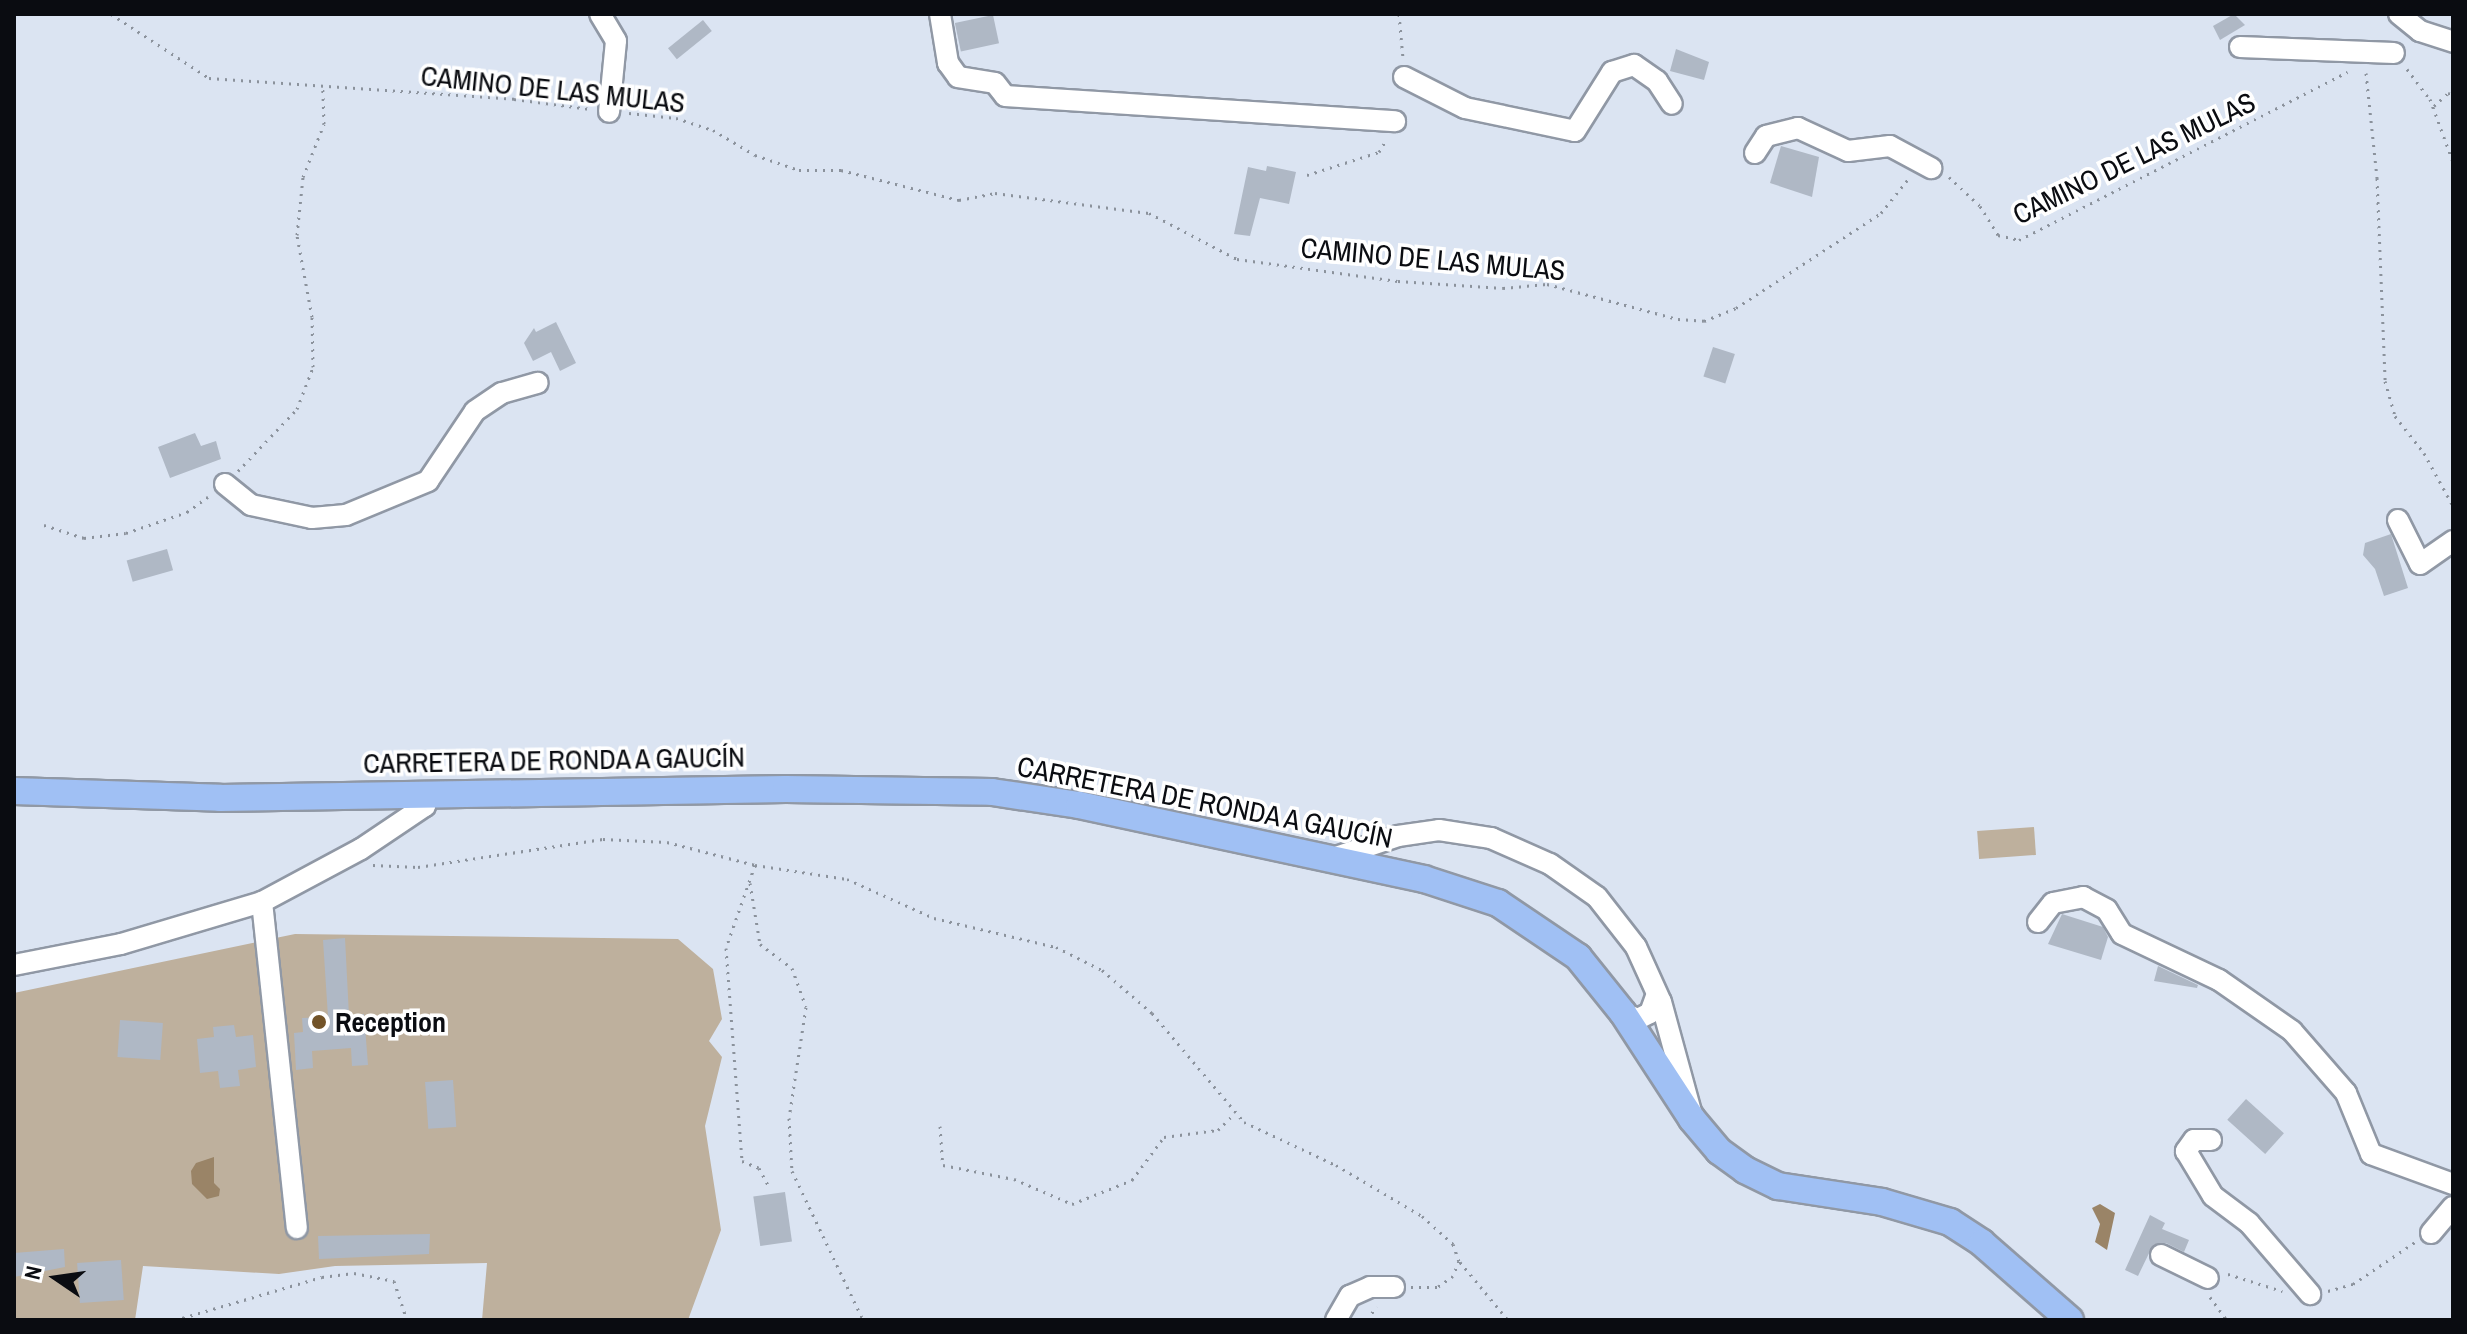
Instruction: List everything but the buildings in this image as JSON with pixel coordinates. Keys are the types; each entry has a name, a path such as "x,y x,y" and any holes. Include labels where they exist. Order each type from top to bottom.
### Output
{"main road":[{"name":"CARRETERA DE RONDA A GAUCÍN","path":"14,791 220,798 428,793 992,792 1079,805 1393,871 1498,903 1538,927 1578,957 1623,1013 1692,1119 1719,1151 1778,1186 1882,1202 1950,1222 1982,1243 2070,1320"}],"street":[{"path":"600,14 616,41 609,112"},
{"path":"940,14 948,63 958,77 995,83 1005,96 1395,121"},
{"path":"2399,14 2420,31 2453,42"},
{"path":"2240,47 2394,53"},
{"path":"1404,77 1465,108 1575,131 1612,72 1634,65 1657,81 1672,104"},
{"path":"1755,153 1766,136 1798,128 1848,151 1890,146 1925,168"},
{"path":"225,484 251,505 312,518 346,515 428,481 475,411 502,393 538,383"},
{"path":"2398,520 2420,564 2453,541"},
{"path":"14,965 121,944 262,902 361,849 425,806 428,793"},
{"path":"1393,871 1393,855 1427,831"},
{"path":"1331,858 1427,831 1491,838 1550,864 1597,897 1636,947 1657,994 1688,1087 1692,1119"},
{"path":"2038,922 2053,903 2083,897 2107,910 2122,934 2219,980 2292,1031 2346,1093 2371,1154 2453,1184"},
{"path":"262,902 297,1228"},
{"path":"1623,1013 1638,1019 1650,1013 1657,994"},
{"path":"2211,1140 2194,1140 2186,1151 2213,1196 2249,1223 2310,1294"},
{"path":"2431,1233 2453,1207"},
{"path":"2161,1255 2208,1278"},
{"path":"1336,1320 1350,1296 1370,1287 1394,1287"}],"path":[{"name":"CAMINO DE LAS MULAS","path":"111,14 209,78 514,99 676,118 799,170 841,170 959,200 995,193 1149,213 1237,259 1398,281 1503,288 1547,284 1678,319 1704,321 1736,308 1881,213 1925,168 1939,168 1980,206 1998,235 2019,240 2129,179 2179,161 2276,112 2324,79 2366,69 2377,178 2385,381 2395,416 2424,453 2453,506"},
{"path":"2394,53 2433,107 2453,162"},
{"path":"44,525 84,538 126,533 187,512 225,484 297,409 313,367 312,317 297,235 303,177 324,124 323,87"},
{"path":"2433,107 2448,93 2453,95"},
{"path":"361,849 372,865 418,867 603,839 667,842 755,865 847,879 934,918 1056,947 1102,970 1189,1053 1235,1113 1422,1216 1453,1244 1459,1261 1508,1320"},
{"path":"755,865 726,948 742,1161 759,1168 768,1185"},
{"path":"750,883 760,944 792,968 806,1007 789,1118 792,1171 863,1320"},
{"path":"940,1126 943,1165 1014,1179 1072,1204 1132,1180 1164,1137 1218,1130 1235,1113"},
{"path":"1368,1320 1394,1287 1437,1287 1453,1276 1459,1261"},
{"path":"175,1320 322,1277 354,1273 394,1281 407,1320"}],"shaded area":[{"path":"2034,827 2036,855 1979,859 1977,831"},
{"path":"295,934 678,939 713,969 722,1019 709,1041 722,1057 705,1126 721,1230 688,1320 482,1320 487,1263 335,1266 279,1274 143,1266 135,1320 14,1320 14,993"},
{"path":"214,1157 214,1183 220,1189 219,1196 207,1199 192,1184 191,1171 196,1163"},
{"path":"2100,1204 2115,1213 2107,1250 2095,1242 2100,1224 2092,1208"}],"place":[{"name":"Reception","path":"319,1022"}]}
